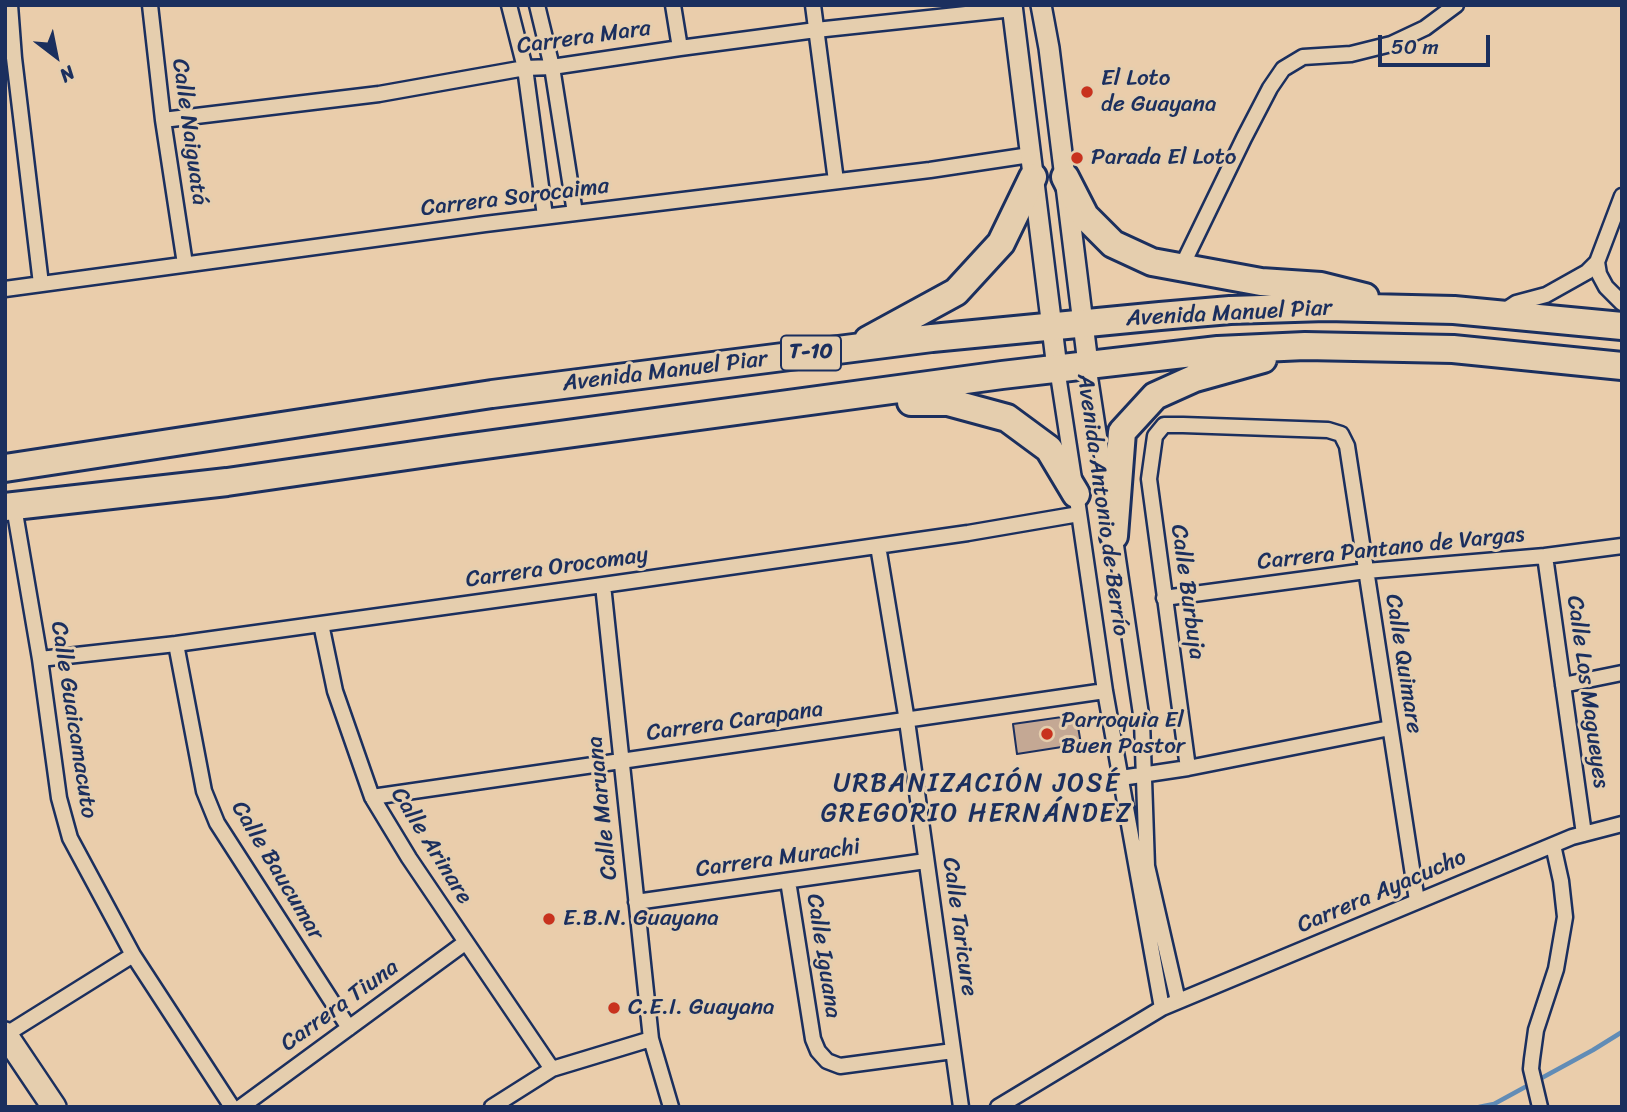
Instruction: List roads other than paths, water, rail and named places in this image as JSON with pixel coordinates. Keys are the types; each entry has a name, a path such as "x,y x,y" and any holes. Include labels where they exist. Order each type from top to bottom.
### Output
{"highway":[{"path":"852,348 956,292 1001,243 1032,166"},
{"path":"1065,177 1085,216 1113,244 1152,262 1261,282 1321,286 1367,298 1385,308"},
{"name":"Avenida Manuel Piar","path":"5,468 492,394 852,348 1230,310 1326,307 1454,310 1622,326"},
{"path":"1114,536 1122,432 1155,396 1195,378 1305,346"},
{"name":"Avenida Manuel Piar","path":"10,507 227,482 1088,364 1218,350 1305,346 1452,349 1622,366"},
{"path":"832,399 948,402 1007,418 1049,449 1078,504"}],"main road":[{"path":"5,1034 54,1107"}],"street":[{"path":"10,5 41,284"},
{"name":"Calle Naiguatá","path":"150,5 163,120 185,264"},
{"path":"509,5 525,68 545,216"},
{"path":"537,5 552,67 575,213"},
{"path":"673,5 680,48"},
{"path":"813,5 836,181"},
{"name":"Avenida Antonio de Berrío","path":"1041,5 1088,364 1142,720 1147,866 1178,1001"},
{"path":"1181,268 1226,173 1270,88 1283,69 1303,57 1351,54 1391,44 1425,28 1457,5"},
{"name":"Carrera Mara","path":"163,120 379,94 525,68 552,67 816,30 1012,7"},
{"name":"Avenida Antonio de Berrío","path":"1012,7 1052,326 1105,691 1162,1008"},
{"name":"Carrera Sorocaima","path":"5,289 545,216 836,181 1032,166"},
{"path":"1500,314 1516,303 1566,286 1587,272 1597,262 1622,196"},
{"path":"1597,262 1606,287 1622,303"},
{"name":"Calle Quimare","path":"1164,425 1328,430 1341,434 1346,446 1417,901"},
{"name":"Calle Burbuja","path":"1164,425 1155,436 1149,479 1188,768"},
{"name":"Carrera Orocomay","path":"40,659 176,645 878,546 1078,504"},
{"name":"Calle Guaicamacuto","path":"10,507 40,659 59,798 70,838 133,955 232,1107"},
{"name":"Carrera Pantano de Vargas","path":"1164,598 1366,571 1545,556 1622,545"},
{"name":"Calle Taricure","path":"878,546 907,721 961,1107"},
{"name":"Calle Los Magueyes","path":"1545,556 1584,834"},
{"name":"Calle Maruana","path":"603,585 651,1039 671,1107"},
{"name":"Calle Arinare","path":"321,624 335,691 372,797 409,858 552,1069"},
{"name":"Calle Baucumar","path":"176,645 204,790 216,823 349,1028"},
{"path":"1563,685 1622,673"},
{"name":"Carrera Carapana","path":"372,797 1105,691"},
{"path":"1121,778 1188,768 1391,728"},
{"name":"Carrera Ayacucho","path":"999,1107 1162,1008 1553,845 1622,824"},
{"path":"1539,1102 1531,1069 1536,1030 1556,969 1565,917 1553,845"},
{"name":"Carrera Murachi","path":"636,902 926,861"},
{"name":"Calle Iguana","path":"788,881 813,1039 818,1051 827,1061 840,1066 953,1051"},
{"name":"Carrera Tiuna","path":"241,1107 466,942"},
{"path":"5,1034 133,955"},
{"path":"492,1107 552,1069 651,1039"}],"waterway":[{"path":"1479,1107 1494,1104 1622,1032"}],"place":[{"name":"El Loto de Guayana","path":"1087,92"},
{"name":"Parada El Loto","path":"1077,158"},
{"name":"Parroquia El Buen Pastor","path":"1047,734"},
{"name":"E.B.N. Guayana","path":"549,919"},
{"name":"C.E.I. Guayana","path":"614,1008"}],"district":[{"name":"URBANIZACIÓN JOSÉ GREGORIO HERNÁNDEZ","path":"977,799"}]}
